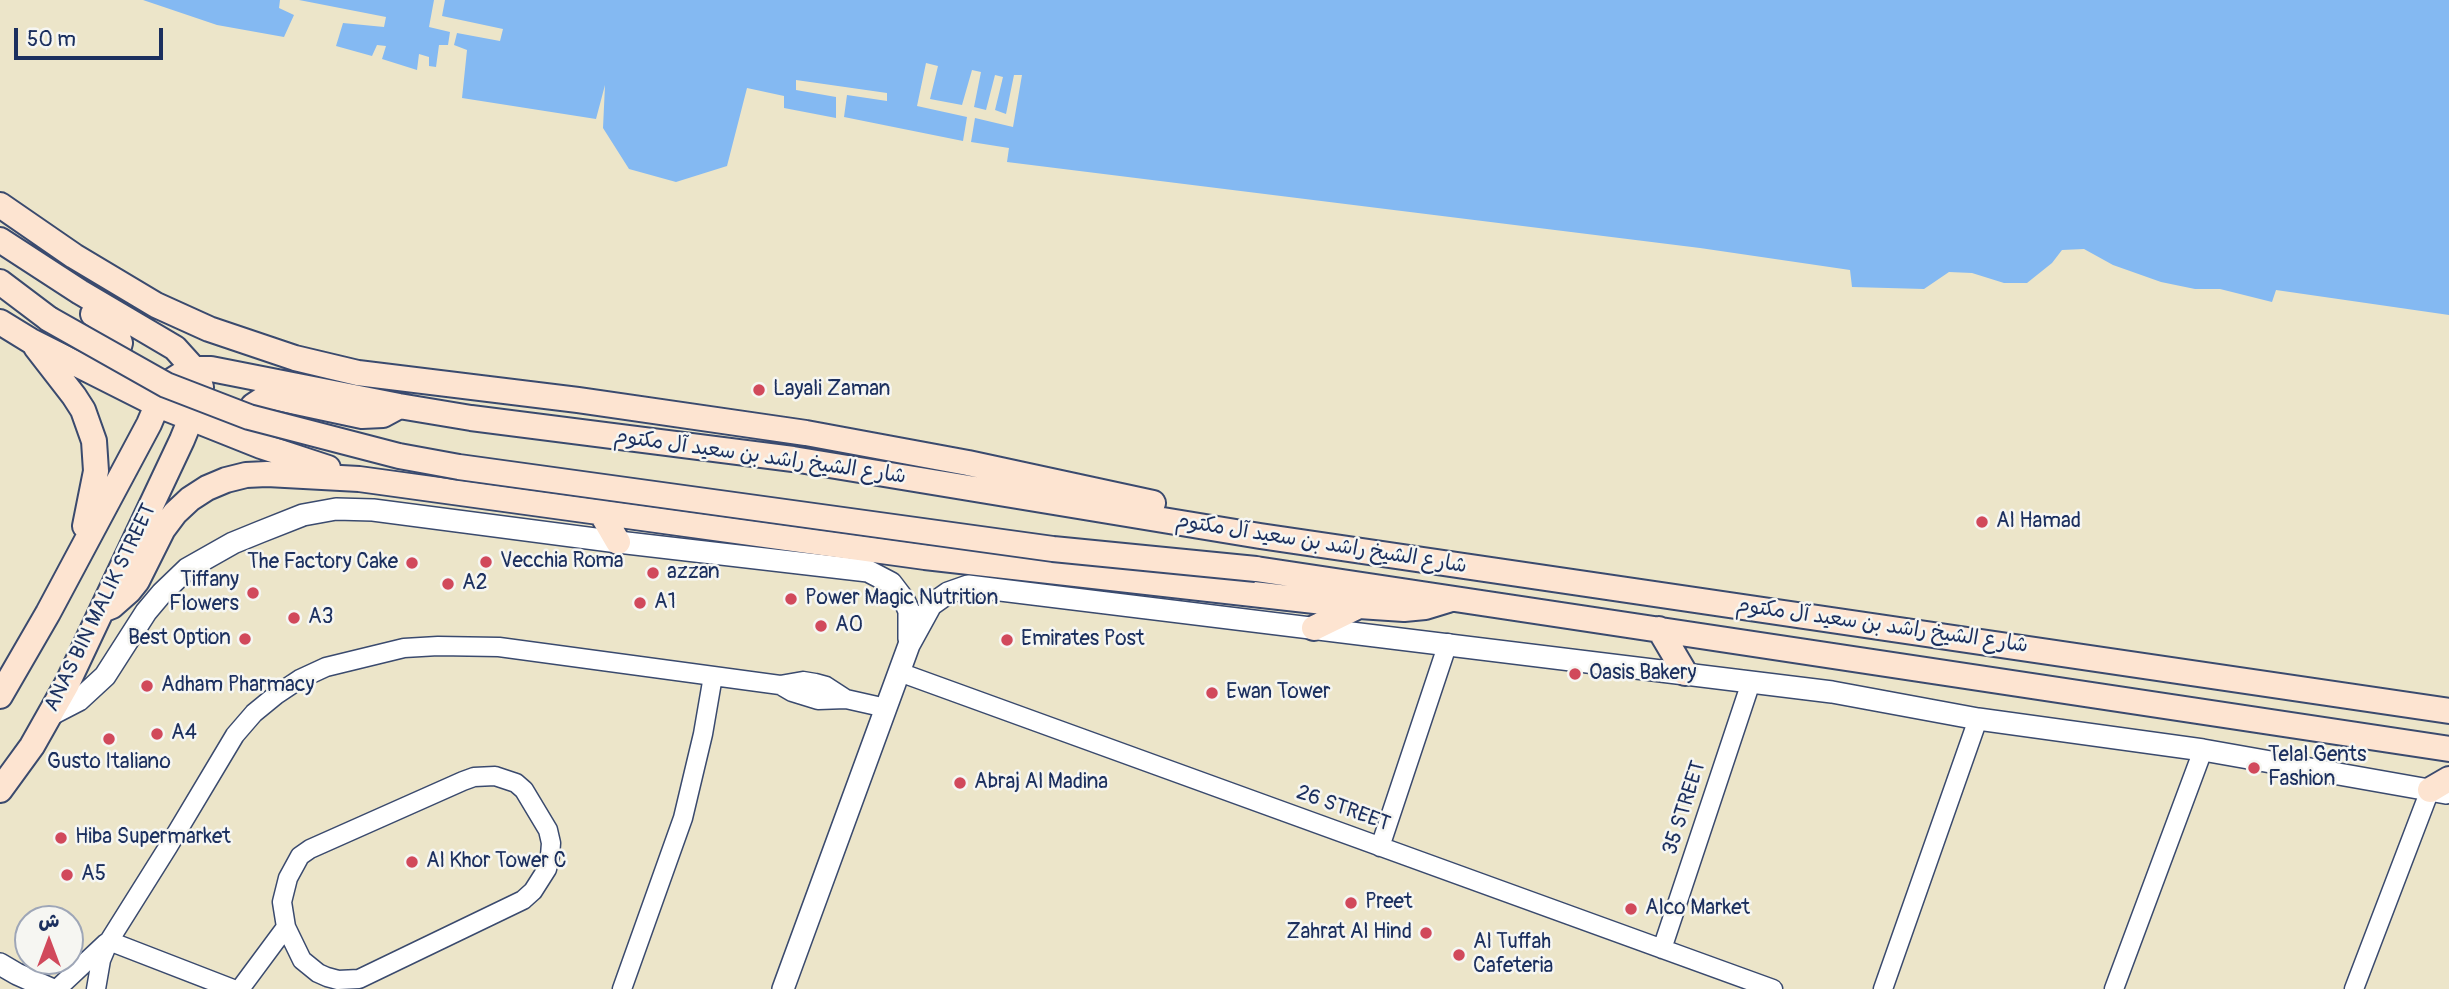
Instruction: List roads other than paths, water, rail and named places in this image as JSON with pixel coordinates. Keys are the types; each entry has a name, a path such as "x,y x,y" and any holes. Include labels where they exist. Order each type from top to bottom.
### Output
{"main road":[{"path":"0,205 74,256 156,305 209,329 295,358 358,373 578,400 884,447 1176,507 1223,521 1260,536"},
{"path":"0,240 80,292 175,348 194,369 201,387 191,419"},
{"name":"شارع الشيخ راشد بن سعيد آل مكتوم","path":"0,282 49,319 166,385 249,417 399,456 459,467 1053,549 1256,569 2449,749"},
{"path":"0,316 35,331 89,365 104,366 116,357 119,351 118,336 114,329 90,311 80,292"},
{"path":"0,322 31,341 158,405 359,479"},
{"path":"31,341 83,410 94,441 94,486 82,550"},
{"path":"158,405 163,391 171,381 194,369"},
{"name":"شارع الشيخ راشد بن سعيد آل مكتوم","path":"194,369 229,370 399,406 471,418 793,459 1260,536 2449,711"},
{"path":"307,461 257,433 250,420 253,406 258,401 273,397 362,416 383,415 399,406"},
{"name":"ANAS BIN MALIK STREET","path":"0,696 82,550 158,405"},
{"name":"ANAS BIN MALIK STREET","path":"0,790 13,775 68,684 191,419"},
{"path":"102,610 112,606 130,591 163,529 190,499 207,488 246,475 267,474 359,479 925,557 1359,606 1404,609 1425,607 1448,600"},
{"path":"600,511 618,542"},
{"path":"1314,628 1359,606"},
{"path":"1659,629 1685,673"}],"street":[{"path":"50,715 79,700 105,676 146,612 187,569 233,543 303,515 336,509 373,510 869,571 891,583 904,600 910,621 909,645"},
{"path":"783,989 909,645 931,605 948,593 968,586 1685,673 1881,700 1978,719 2442,787 2354,989"},
{"path":"1380,846 1448,643"},
{"path":"96,989 101,960 108,941 235,735 254,713 276,695 300,679 326,667 404,648 467,646 533,650 780,685 791,682 815,683 826,686 846,699 886,708"},
{"name":"26 STREET","path":"899,671 1773,989"},
{"path":"622,989 683,818 703,734 713,676"},
{"name":"35 STREET","path":"1662,949 1751,682"},
{"path":"1883,989 1978,719"},
{"path":"2114,989 2203,750"},
{"path":"240,989 286,927 282,902 284,890 300,856 310,849 474,777 495,776 516,783 524,790 548,830 551,843 547,869 533,891 523,900 359,979 338,980 309,967 302,960 286,927"},
{"path":"57,989 108,941"},
{"path":"108,941 233,989"},
{"path":"6,971 51,989"}],"water":[{"path":"143,0 280,0 279,8 294,15 284,37 217,25"},
{"path":"299,0 434,0 429,27 450,32 448,45 439,45 436,67 429,66 429,57 419,54 417,70 382,59 386,46 377,45 372,56 336,46 343,23 384,27 386,17"},
{"path":"445,0 2449,0 2449,315 2276,290 2272,302 2220,289 2195,289 2161,282 2113,265 2084,249 2062,250 2052,263 2027,283 2004,283 1972,273 1949,272 1924,289 1852,287 1850,270 1700,248 1007,162 1009,148 971,142 975,118 1013,127 1022,75 1014,75 1006,114 995,110 1003,77 995,75 986,110 974,107 981,72 972,70 962,105 930,99 938,66 926,63 917,106 967,117 963,141 844,117 847,95 887,101 887,93 796,80 796,90 836,97 836,118 784,108 784,96 747,88 727,166 676,182 629,169 603,128 605,85 596,119 462,98 467,50 454,45 457,33 500,41 503,29 442,16"}],"place":[{"name":"Layali Zaman","path":"759,390"},
{"name":"Al Hamad","path":"1982,522"},
{"name":"Vecchia Roma","path":"486,562"},
{"name":"The Factory Cake","path":"412,563"},
{"name":"azzan","path":"653,573"},
{"name":"A2","path":"448,584"},
{"name":"Tiffany Flowers","path":"253,593"},
{"name":"Power Magic Nutrition","path":"791,599"},
{"name":"A1","path":"640,603"},
{"name":"A3","path":"294,618"},
{"name":"A0","path":"821,626"},
{"name":"Best Option","path":"245,639"},
{"name":"Emirates Post","path":"1007,640"},
{"name":"Oasis Bakery","path":"1575,674"},
{"name":"Adham Pharmacy","path":"147,686"},
{"name":"Ewan Tower","path":"1212,693"},
{"name":"A4","path":"157,734"},
{"name":"Gusto Italiano","path":"109,739"},
{"name":"Telal Gents Fashion","path":"2254,768"},
{"name":"Abraj Al Madina","path":"960,783"},
{"name":"Hiba Supermarket","path":"61,838"},
{"name":"Al Khor Tower C","path":"412,862"},
{"name":"A5","path":"67,875"},
{"name":"Preet","path":"1351,903"},
{"name":"Alco Market","path":"1631,909"},
{"name":"Zahrat Al Hind","path":"1426,933"},
{"name":"Al Tuffah Cafeteria","path":"1459,955"}]}
